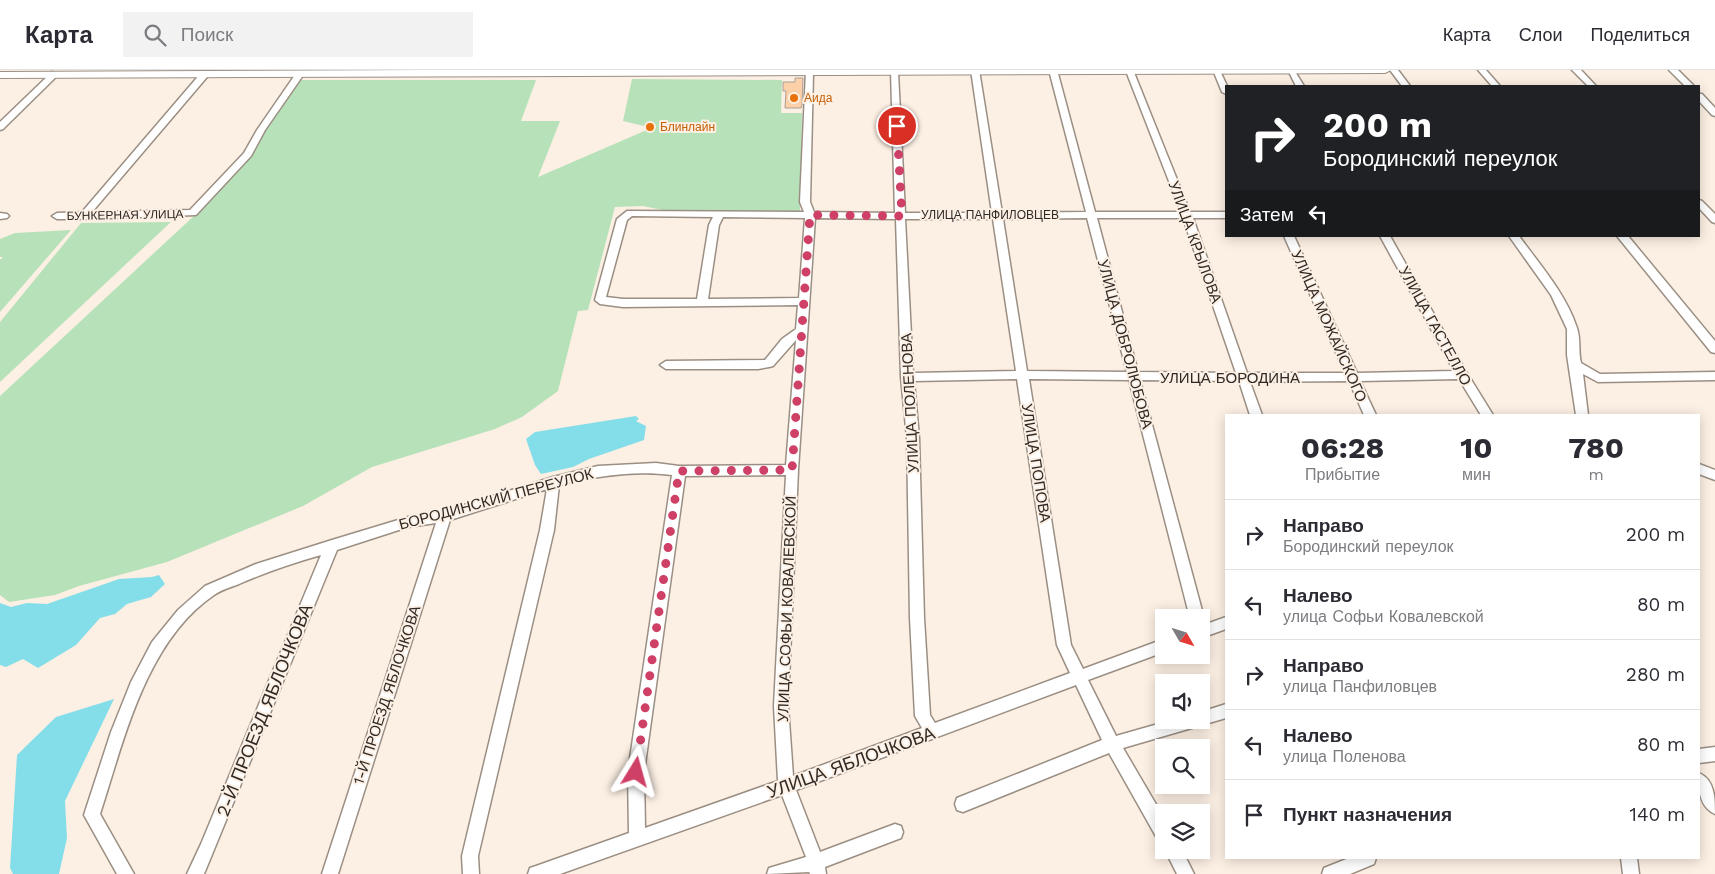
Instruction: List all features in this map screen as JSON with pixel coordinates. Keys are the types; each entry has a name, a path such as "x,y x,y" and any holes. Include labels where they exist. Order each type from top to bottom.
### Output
{"main road":[{"path":"0,75 1385,70"}],"street":[{"name":"УЛИЦА ПОПОВА","path":"975,70 1064,645 1112,744 1155,818"},
{"name":"УЛИЦА ДОБРОЛЮБОВА","path":"1053,70 1195,609"},
{"path":"1394,70 1405,85"},
{"path":"1482,70 1495,85"},
{"path":"1576,70 1591,85"},
{"path":"1674,70 1689,85"},
{"name":"УЛИЦА КРЫЛОВА","path":"1130,71 1187,216 1256,414"},
{"path":"1216,71 1225,90"},
{"path":"1289,71 1299,85"},
{"name":"УЛИЦА ПОЛЕНОВА","path":"894,72 902,216 907,377 913,438 917,618 924,716 932,732"},
{"name":"УЛИЦА СОФЬИ КОВАЛЕВСКОЙ","path":"809,73 805,202 810,215 792,470 781,706 786,786 817,868"},
{"path":"0,127 55,74"},
{"path":"84,216 204,74"},
{"name":"БУНКЕРНАЯ УЛИЦА","path":"57,216 193,213 248,154 261,130 300,74"},
{"path":"1700,97 1715,112"},
{"path":"1700,203 1709,215"},
{"name":"УЛИЦА ПАНФИЛОВЦЕВ","path":"702,301 623,303 600,300 622,219 626,214 902,216 1225,215"},
{"path":"719,214 714,225 702,301 804,301"},
{"name":"УЛИЦА МОЖАЙСКОГО","path":"1288,237 1370,414"},
{"name":"УЛИЦА ГАСТЕЛЛО","path":"1386,237 1462,375 1486,414"},
{"path":"1515,237 1556,294 1572,328 1573,355 1582,414"},
{"path":"1623,237 1715,349"},
{"path":"666,365 758,365 769,363 786,342 802,330"},
{"path":"1576,365 1598,378 1715,376"},
{"name":"УЛИЦА БОРОДИНА","path":"907,377 972,378 1022,375 1242,378 1462,375"},
{"name":"БОРОДИНСКИЙ ПЕРЕУЛОК","path":"126,874 92,815 118,732 136,687 147,666 157,647 183,614 210,590 261,568 332,545 408,522 444,516 553,482 598,471 656,468 679,471 792,470"},
{"path":"1700,469 1715,475"},
{"path":"637,838 636,772 679,471"},
{"path":"471,874 470,856 547,530 553,482"},
{"name":"1-Й ПРОЕЗД ЯБЛОЧКОВА","path":"330,874 444,516"},
{"name":"2-Й ПРОЕЗД ЯБЛОЧКОВА","path":"195,874 207,850 332,545"},
{"path":"1210,628 1225,623"},
{"name":"УЛИЦА ЯБЛОЧКОВА","path":"536,874 786,786 1155,648"},
{"path":"1210,716 1225,711"},
{"path":"963,804 1112,744 1165,729"},
{"path":"1700,756 1715,754"},
{"path":"1700,783 1715,806"},
{"path":"775,874 817,868 895,832"},
{"path":"1178,859 1186,874"},
{"path":"1330,874 1366,859"},
{"path":"1629,859 1631,874"}],"green space":[{"path":"632,79 782,80 781,113 802,113 800,212 662,210 643,206 615,207 588,310 578,311 558,391 522,417 495,429 372,467 303,506 167,562 79,586 55,595 9,602 0,595 0,396 196,214 253,152 264,131 301,80 536,80 521,121 560,121 538,177 649,129 648,127 623,121"},
{"path":"171,222 0,382 0,322 81,223"},
{"path":"71,230 0,312 0,260 3,257 0,257 0,239 15,233"}],"water":[{"path":"636,416 639,419 636,421 646,426 644,440 589,459 573,467 541,474 535,465 526,439 535,432"},
{"path":"159,575 165,584 151,597 127,604 115,614 100,618 76,645 38,668 23,659 6,667 0,665 0,603 11,607 27,603 47,604 119,579"},
{"path":"114,699 65,801 67,838 59,874 13,874 10,868 17,755 56,717"}],"building":[{"name":"Аида","path":"795,78 803,78 801,108 785,108 786,91 783,91 783,82 795,82"}],"place":[{"name":"Аида","path":"794,98"},
{"name":"Блинлайн","path":"650,127"}],"route":[{"path":"636,772 679,471 792,470 810,215 902,216 897,126"}]}
